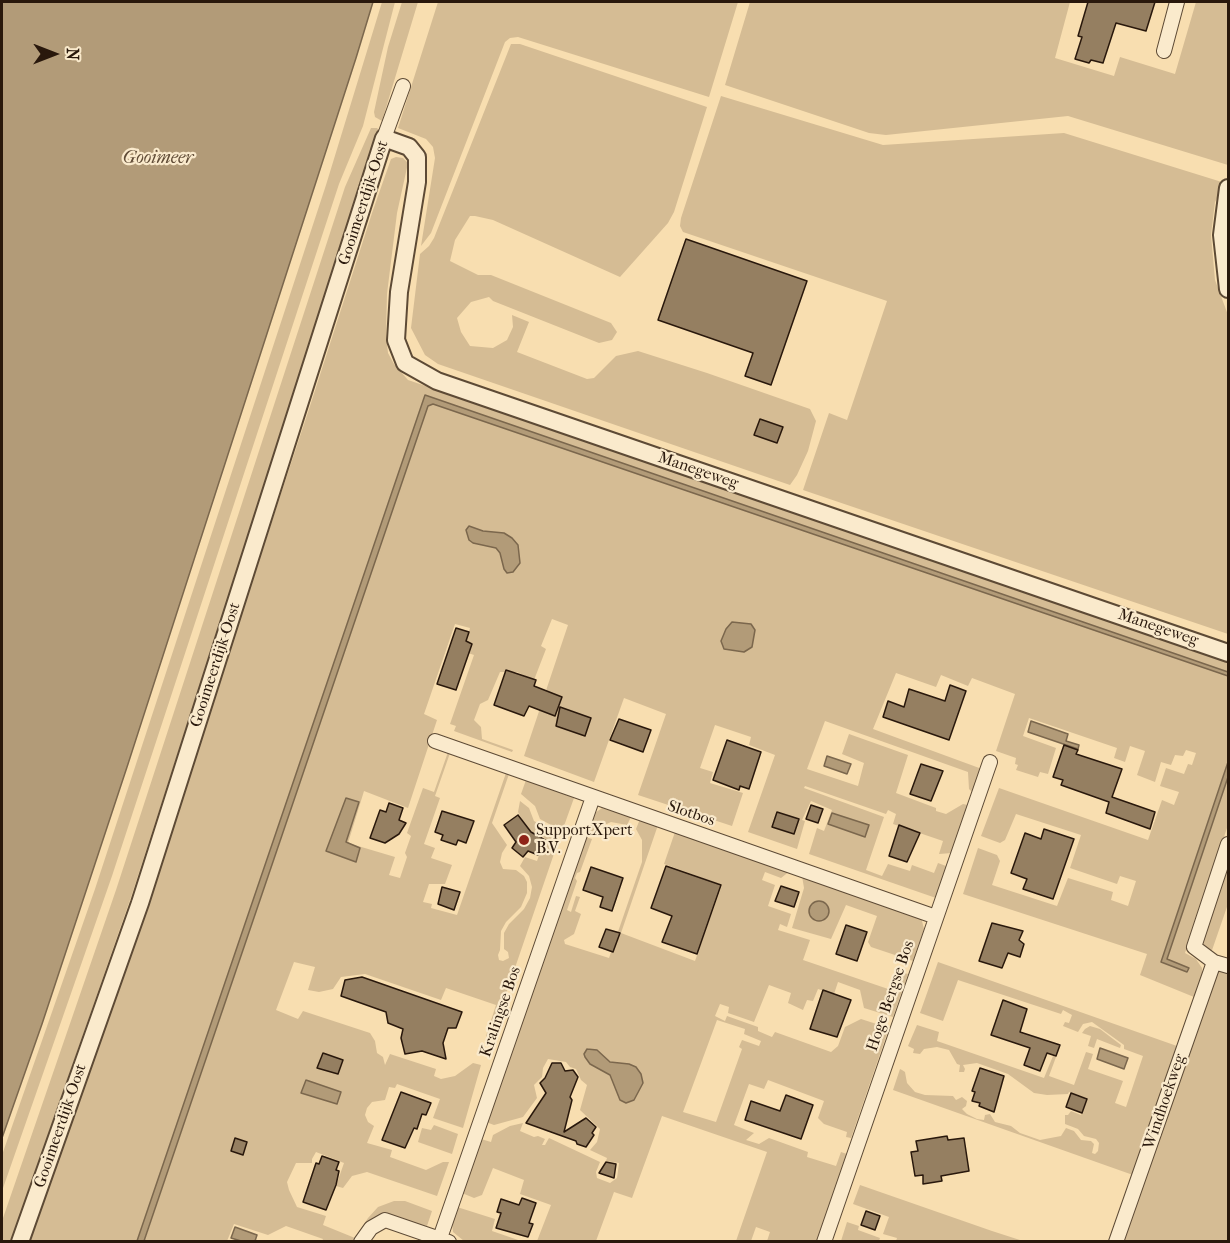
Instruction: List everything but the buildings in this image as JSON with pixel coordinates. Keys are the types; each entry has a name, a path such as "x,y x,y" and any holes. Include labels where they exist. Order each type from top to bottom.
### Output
{"street":[{"path":"1164,51 1177,2"},
{"name":"Gooimeerdijk-Oost","path":"20,1242 140,903 384,138 403,86"},
{"name":"Manegeweg","path":"384,138 409,147 417,157 417,182 399,292 396,339 405,363 437,381 1228,653"},
{"path":"1228,188 1222,235 1228,289"},
{"name":"Slotbos","path":"435,741 936,917"},
{"name":"Hoge Bergse Bos","path":"824,1242 990,762"},
{"name":"Kralingse Bos","path":"444,1240 593,797"},
{"path":"1228,844 1194,947 1214,962 1228,966"},
{"name":"Windhoekweg","path":"1116,1242 1214,962"},
{"path":"361,1242 371,1228 385,1220 444,1240"}],"shaded area":[{"path":"382,2 395,2 363,126 339,184 112,876 2,1191 2,1155 95,889 326,185"},
{"path":"402,2 418,2 382,121 375,117 374,112 388,47"},
{"path":"438,2 738,2 709,97 518,37 510,38 505,42 431,233 421,246 435,158 433,147 426,139 398,128"},
{"path":"750,2 1070,2 1055,58 1114,76 1120,57 1175,74 1196,2 1228,2 1228,165 1068,116 886,135 869,133 725,85"},
{"path":"511,44 520,44 707,107 674,212 668,223 620,277 493,220 470,216 455,240 450,261 478,275 491,275 611,323 617,332 612,340 599,343 493,301 489,297 471,302 457,318 461,332 470,346 493,348 507,340 513,327 512,315 529,322 517,352 587,379 594,378 616,356 638,351 810,409 816,421 808,451 790,485 438,364 425,355 411,328 420,254 434,238"},
{"path":"721,96 883,145 1064,133 1225,183 1215,202 1211,235 1215,280 1228,315 1228,634 803,490 829,413 847,420 887,301 683,232 680,226 681,218"},
{"path":"371,128 377,128 380,131 131,897 11,1241 2,1242 2,1221 116,890 345,187"},
{"path":"403,158 408,163 397,213 387,294 386,336 388,353 408,380 1228,657 1228,672 425,395 137,1241 28,1242 235,633 372,213 391,159"},
{"path":"433,403 1228,676 1228,762 1161,962 1187,972 1188,968 1167,959 1228,777 1228,825 1185,953 1196,959 1202,968 1194,997 1140,975 1147,954 963,894 978,848 997,855 1000,861 992,885 1057,906 1068,878 1113,892 1111,900 1128,906 1136,881 1120,876 1117,884 1070,868 1081,835 1016,814 1005,840 1000,843 981,836 999,788 1148,840 1162,800 1174,805 1179,792 1160,786 1166,768 1184,774 1188,764 1192,765 1196,753 1186,750 1183,756 1175,755 1171,765 1161,762 1155,782 1137,775 1145,751 1130,746 1125,762 1114,758 1117,748 1029,718 1023,736 1056,748 1048,774 1040,772 1038,777 1016,770 1018,765 1015,764 1016,758 996,751 1015,694 972,678 968,686 941,675 936,687 896,673 873,729 982,769 973,793 969,789 968,772 825,721 807,769 858,786 864,763 842,754 849,734 908,755 896,793 946,814 963,804 968,805 952,853 939,854 943,841 893,824 896,814 888,810 886,814 805,786 804,788 884,817 866,870 882,876 888,864 910,871 912,865 934,873 938,863 946,866 936,898 809,854 817,828 824,831 832,810 811,801 802,820 805,821 797,849 748,832 775,755 749,745 751,737 715,725 700,768 713,772 710,783 743,793 732,826 638,795 666,714 624,698 594,782 524,756 568,625 552,619 541,646 546,649 534,680 517,672 500,672 488,700 480,704 474,720 481,727 482,739 513,750 512,752 454,731 456,726 450,724 474,655 468,653 466,642 470,628 455,624 424,714 437,720 408,808 364,791 348,843 395,857 389,875 400,878 411,836 407,833 423,788 434,792 448,752 450,753 435,796 440,798 424,844 435,848 431,858 452,865 445,884 429,884 423,902 432,904 431,908 457,915 506,773 509,774 492,823 507,845 500,862 503,869 516,870 524,876 527,882 527,893 521,907 506,922 501,931 498,955 499,960 503,961 509,958 508,952 504,949 504,933 509,924 524,909 530,898 532,887 529,876 520,866 525,857 537,861 545,838 529,832 518,812 520,801 529,808 534,821 551,830 558,842 491,1038 486,1036 496,1005 446,988 441,1000 365,974 341,977 333,989 319,992 308,990 315,967 294,962 276,1010 298,1019 303,1011 370,1033 375,1041 377,1053 383,1057 385,1065 390,1054 436,1069 434,1076 441,1079 455,1076 473,1063 481,1065 463,1128 433,1118 440,1099 397,1084 395,1088 389,1087 385,1100 372,1102 367,1108 365,1115 368,1122 374,1126 367,1143 392,1150 390,1157 426,1170 443,1162 449,1162 437,1196 367,1172 352,1176 343,1188 336,1186 344,1163 316,1152 312,1163 296,1163 287,1182 297,1207 326,1216 323,1225 355,1238 378,1207 394,1201 405,1201 432,1211 427,1226 387,1215 374,1218 354,1241 322,1241 323,1239 286,1226 268,1235 234,1224 227,1241 144,1242 428,406"},
{"path":"526,780 574,798 560,837 551,825 540,819 535,806 521,794"},
{"path":"602,808 631,817 627,825 611,822 596,829 592,837 585,834 592,815"},
{"path":"640,819 658,825 621,933 695,961 722,885 664,864 675,832 790,871 781,878 765,872 762,880 775,885 768,906 791,914 787,927 780,924 778,930 810,940 803,960 894,991 901,972 908,974 893,1017 864,1008 860,990 838,982 834,994 818,989 813,1001 807,1000 803,1010 788,1003 791,993 769,985 754,1022 728,1013 729,1007 720,1004 715,1016 725,1021 727,1016 758,1027 758,1031 772,1037 775,1032 831,1052 838,1046 845,1027 861,1019 889,1028 851,1138 846,1137 847,1132 824,1124 818,1118 824,1101 768,1080 764,1089 749,1084 734,1125 754,1133 746,1140 759,1144 769,1138 808,1152 807,1157 836,1166 841,1152 847,1154 817,1241 767,1241 770,1232 756,1227 751,1241 736,1241 767,1152 662,1116 632,1198 614,1192 596,1241 537,1241 551,1205 520,1194 524,1180 493,1168 482,1195 474,1198 462,1193 481,1139 491,1142 493,1135 510,1126 523,1123 520,1131 545,1139 542,1145 545,1145 549,1138 600,1162 596,1172 597,1178 610,1183 617,1178 619,1163 606,1161 607,1158 590,1150 597,1142 600,1129 580,1110 587,1085 581,1080 576,1069 570,1067 566,1062 548,1059 543,1068 542,1077 534,1085 537,1098 523,1117 494,1125 486,1122 585,837 592,839 580,872 575,878 577,881 567,910 571,912 576,896 580,897 575,911 581,914 574,934 564,940 565,944 609,958 642,862 642,840 636,829","holes":["717,1020 745,1029 744,1034 761,1041 759,1046 742,1040 739,1047 742,1049 716,1122 683,1112"]},
{"path":"1228,864 1228,904 1210,956 1202,939"},
{"path":"802,876 921,917 924,929 913,961 871,947 868,942 877,916 846,905 831,939 792,928 804,888"},
{"path":"938,962 1177,1046 1133,1175 893,1090 900,1069 905,1072 907,1083 915,1092 925,1095 953,1096 956,1100 962,1097 967,1101 966,1106 962,1109 977,1119 984,1120 985,1115 990,1114 995,1122 1011,1126 1020,1133 1040,1140 1061,1136 1066,1128 1074,1131 1081,1140 1091,1141 1094,1144 1092,1153 1095,1154 1098,1151 1099,1143 1096,1139 1084,1136 1078,1129 1065,1124 1065,1115 1071,1111 1081,1115 1087,1098 1069,1092 1068,1094 1047,1095 1034,1093 1008,1074 977,1063 963,1065 964,1072 959,1072 960,1065 957,1064 949,1050 937,1047 924,1049 920,1054 913,1053 914,1049 908,1046 917,1025 939,1032 937,1041 1044,1078 1053,1056 1056,1057 1049,1076 1074,1085 1086,1052 1093,1054 1088,1069 1123,1081 1115,1103 1126,1107 1143,1056 1124,1049 1124,1045 1092,1022 1083,1024 1078,1032 1063,1026 1065,1022 1069,1023 1072,1015 1063,1010 1061,1014 958,980 943,1021 920,1013"},
{"path":"1228,969 1228,1241 1122,1242 1212,978 1220,970"},
{"path":"1090,1026 1100,1029 1121,1045 1120,1048 1097,1039 1094,1048 1088,1046 1091,1036 1082,1033"},
{"path":"434,1125 458,1134 452,1154 418,1142 422,1128 431,1130"},
{"path":"860,1185 1023,1241 896,1241 897,1238 883,1234 889,1217 853,1204"},
{"path":"457,1207 495,1219 492,1231 521,1241 464,1241 453,1232 452,1223"},
{"path":"847,1222 859,1226 858,1230 880,1238 879,1241 841,1241"}],"water":[{"name":"Gooimeer","path":"2,2 373,2 128,764 2,1138"},
{"path":"425,395 1228,672 1228,676 433,404 428,406 144,1241 137,1241"},
{"path":"469,526 483,531 504,533 512,538 518,545 520,563 513,572 507,573 504,569 500,553 496,548 469,540 466,530"},
{"path":"732,622 751,624 755,630 752,647 744,652 724,649 721,641"},
{"path":"1031,721 1068,734 1066,741 1079,745 1078,749 1028,732"},
{"path":"827,756 851,764 847,774 824,766"},
{"path":"1228,762 1228,777 1167,959 1189,968 1187,972 1161,962"},
{"path":"346,798 359,802 346,842 360,848 356,862 326,851"},
{"path":"832,813 869,825 865,837 828,824"},
{"path":"819,901 826,904 829,911 826,918 819,921 812,918 809,911 812,904"},
{"path":"1100,1048 1128,1058 1124,1069 1097,1059"},
{"path":"587,1049 597,1050 610,1062 636,1067 643,1083 634,1100 626,1103 620,1100 610,1075 590,1064 585,1057"},
{"path":"306,1080 341,1092 337,1104 301,1093"},
{"path":"235,1227 257,1235 255,1241 231,1238"}],"place":[{"name":"SupportXpert B.V.","path":"524,840"}]}
